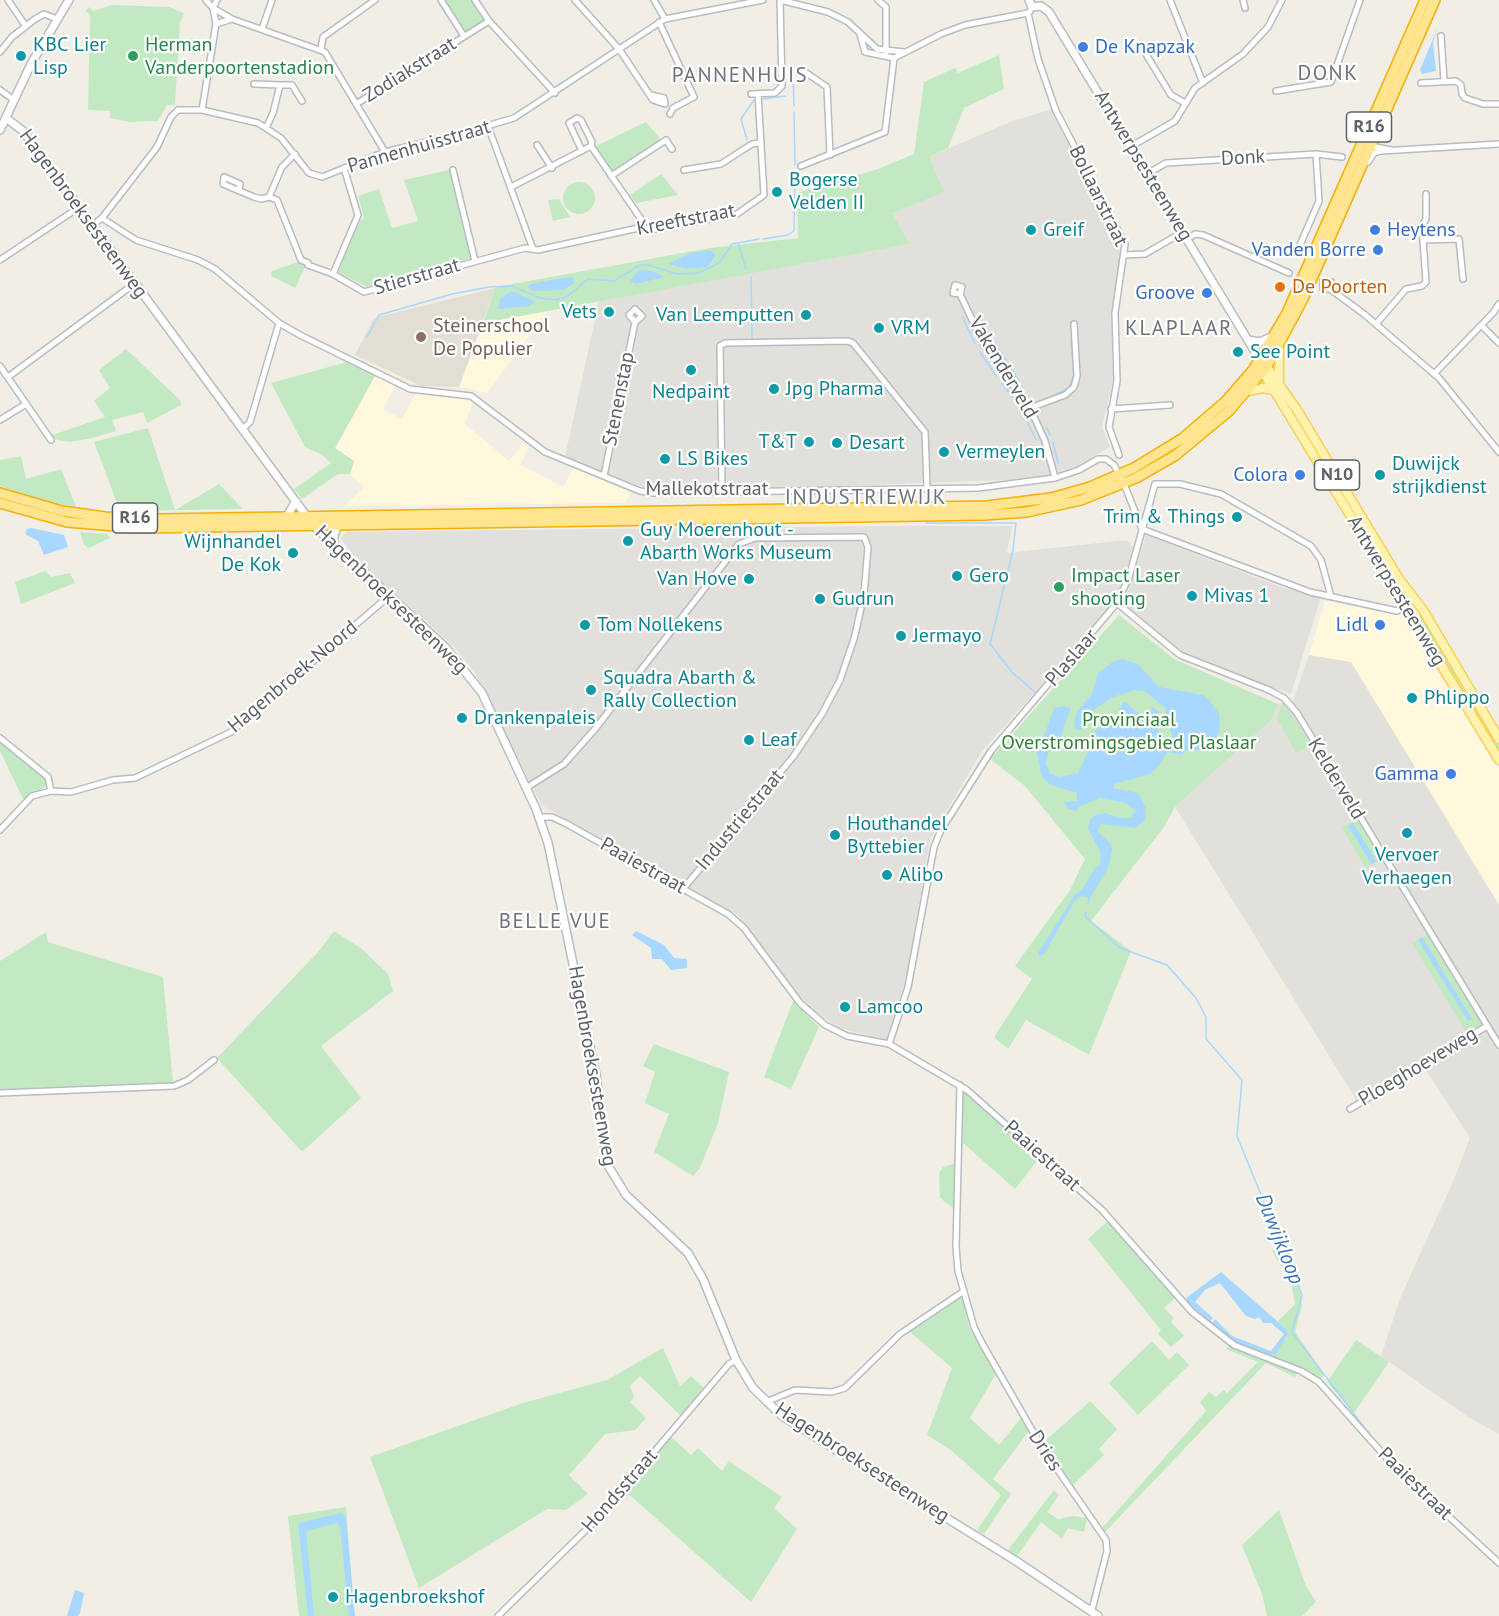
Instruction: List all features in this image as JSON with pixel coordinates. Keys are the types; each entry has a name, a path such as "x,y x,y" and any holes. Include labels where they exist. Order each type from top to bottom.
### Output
{"highway":[{"name":"R16","path":"0,492 62,511 105,517 305,516 987,506 1051,498 1122,479 1197,427 1244,381 1264,366 1425,0"},
{"name":"R16","path":"0,503 53,519 112,528 1007,514 1062,505 1159,465 1193,443 1248,391 1279,348 1375,143 1436,0"}],"main road":[{"path":"1248,391 1277,387 1279,348"},
{"name":"Antwerpsesteenweg","path":"1264,366 1359,520 1411,617 1499,760"},
{"name":"Antwerpsesteenweg","path":"1277,387 1283,405 1399,579 1423,610 1499,738"},
{"path":"1411,617 1413,608 1423,610"}],"street":[{"path":"8,0 25,25"},
{"path":"0,130 14,99 69,0"},
{"path":"206,0 213,8 232,19 321,49 385,152"},
{"path":"202,110 216,24 213,8 217,0"},
{"path":"262,28 272,0"},
{"path":"321,49 323,37 375,0"},
{"path":"441,0 464,36"},
{"path":"475,0 489,21 555,93"},
{"path":"575,0 619,49 651,95"},
{"path":"654,0 694,97 673,108 670,114"},
{"name":"Pannenhuisstraat","path":"91,226 102,218 160,143 173,114 184,109 202,110 251,121 266,128 281,138 309,172 318,177 385,152 514,118 662,21 763,0"},
{"path":"780,0 828,12 848,22 873,47 886,52 904,52"},
{"name":"Kreeftstraat","path":"505,254 592,240 598,236 644,227 650,230 737,214 764,195 763,148 759,143 755,94 775,93 782,86 780,0"},
{"path":"878,0 886,7 886,52"},
{"path":"1244,0 1245,8"},
{"path":"1130,147 1175,121 1193,90 1230,65 1254,44 1273,20 1282,0"},
{"path":"1276,91 1332,82 1360,0"},
{"path":"1172,1 1203,83"},
{"name":"Antwerpsesteenweg","path":"1030,7 1042,3 1049,12 1264,366"},
{"path":"860,34 865,52 894,58 965,25 1030,7"},
{"name":"Bollaarstraat","path":"1030,7 1047,90 1125,244 1115,314 1118,373 1108,427 1119,455"},
{"path":"0,52 25,25 44,14 57,19"},
{"path":"216,24 232,19"},
{"name":"Zodiakstraat","path":"356,104 489,21"},
{"path":"1442,36 1444,81"},
{"path":"1144,51 1171,95 1185,103"},
{"path":"801,166 885,132 894,58"},
{"path":"802,70 827,87 830,155"},
{"path":"1421,83 1456,81 1461,85 1465,98 1486,105 1499,104"},
{"path":"254,84 292,86 302,101"},
{"path":"266,128 273,113 280,85"},
{"path":"0,90 14,99"},
{"name":"Hagenbroeksesteenweg","path":"6,118 23,131 132,285 305,516 465,669 482,693 540,817 552,863 596,1075 607,1164 626,1195 688,1253 703,1279 736,1360 753,1388 782,1416 1095,1613"},
{"path":"582,151 569,123 577,118 581,120 592,142 591,146 643,222 644,227"},
{"path":"488,126 533,249"},
{"path":"611,176 664,137 672,149"},
{"path":"684,170 721,164 752,144 759,143"},
{"path":"1359,151 1375,143 1393,150"},
{"path":"1362,167 1374,153 1499,144"},
{"path":"537,145 552,168"},
{"path":"512,187 591,146"},
{"path":"240,191 259,199 269,196 282,166 294,154"},
{"path":"1300,245 1319,201 1316,154"},
{"name":"Donk","path":"1147,174 1166,163 1316,154 1342,157"},
{"path":"333,274 358,215 344,168"},
{"path":"453,170 475,261"},
{"path":"1376,324 1406,289 1422,286 1426,282 1423,240 1426,194"},
{"name":"Stierstraat","path":"269,196 277,200 301,260 333,274 364,292 505,254"},
{"path":"0,260 78,208"},
{"name":"Mallekotstraat","path":"102,218 136,240 192,258 215,269 279,323 410,389 471,396 545,452 651,493 978,488 1055,478 1102,458 1111,461 1122,479"},
{"path":"1125,255 1145,254 1185,235 1196,234 1289,273"},
{"path":"1423,240 1460,239 1463,279"},
{"path":"8,377 132,285"},
{"path":"1330,290 1376,324 1434,374 1499,452"},
{"name":"Vakenderveld","path":"960,294 984,345 1030,408 1045,441 1055,478"},
{"path":"1434,374 1482,326 1499,304"},
{"name":"Stenenstap","path":"604,476 635,322"},
{"path":"242,430 250,422 279,323"},
{"path":"1030,408 1065,395 1074,387 1077,376 1074,324"},
{"path":"1482,326 1499,343"},
{"path":"1248,340 1263,342 1277,332"},
{"path":"722,491 720,346 725,343 849,341 925,432 927,488"},
{"path":"0,366 51,440"},
{"path":"0,420 26,404"},
{"path":"1111,409 1170,405"},
{"path":"1122,479 1142,529 1280,583 1397,611 1406,607"},
{"name":"Plaslaar","path":"889,1044 908,987 934,847 941,830 991,752 1118,603 1129,576 1154,487 1159,483 1186,485 1221,494 1311,546 1321,561 1330,593 1328,596"},
{"path":"287,516 296,501"},
{"path":"332,544 337,526"},
{"name":"Industriestraat","path":"526,788 564,764 595,729 739,544 755,538 864,537 867,543 867,569 860,617 844,670 827,705 794,757 683,889"},
{"name":"Hagenbroek-Noord","path":"0,830 27,799 51,791 71,792 113,780 135,778 231,732 389,596"},
{"name":"Kelderveld","path":"1118,603 1180,656 1269,690 1284,698 1297,713 1499,1045"},
{"path":"0,738 48,777 51,791"},
{"name":"Paaiestraat","path":"540,817 552,817 565,823 735,920 815,1019 847,1036 889,1044 960,1085 1102,1210 1184,1304 1219,1335 1234,1345 1301,1371 1327,1388 1390,1463 1499,1563"},
{"name":"Ploeghoeveweg","path":"1350,1109 1487,1026"},
{"path":"0,1093 174,1086 188,1080 214,1060"},
{"name":"Dries","path":"960,1085 956,1246 964,1291 974,1327 982,1343 1040,1444 1106,1540 1107,1551 1095,1613"},
{"path":"766,1402 795,1390 832,1392 845,1388 900,1334 964,1291"},
{"name":"Hondsstraat","path":"498,1616 596,1520 736,1360"}],"shaded area":[{"path":"1052,109 1109,219 1121,255 1111,311 1113,380 1102,427 1110,447 1078,466 1035,479 841,486 646,488 565,457 599,301 908,244 892,213 929,157 1010,122"},
{"name":"Steinerschool De Populier","path":"495,288 459,387 421,386 355,355 374,318"},
{"path":"548,311 487,393 459,387 483,323"},
{"path":"375,376 395,386 383,409 402,419 415,394 466,399 473,402 465,424 509,461 524,443 529,447 520,465 563,487 573,468 631,492 626,503 344,506 364,487 350,474 354,461 335,449"},
{"path":"1012,526 1007,553 1127,540 1133,547 1123,583 1113,603 1100,621 982,751 930,839 908,970 887,1040 839,1028 817,1013 788,984 739,916 541,805 475,673 454,647 355,557 341,539 346,532"},
{"path":"1146,535 1284,588 1321,597 1291,694 1183,655 1124,604"},
{"path":"1325,601 1402,615 1499,769 1499,905 1417,773 1309,655"},
{"path":"1309,655 1351,662 1499,905 1499,1434 1468,1417 1381,1356 1401,1296 1452,1184 1470,1138 1426,1070 1481,1035 1487,1026 1482,1024 1357,1101 1175,807 1271,720 1278,704 1293,700"}],"green space":[{"path":"445,0 472,0 485,20 466,32"},
{"name":"Herman Vanderpoortenstadion","path":"112,5 169,7 184,13 180,23 175,105 167,105 158,121 129,122 110,118 110,111 88,110 90,15 86,11 89,7 93,11"},
{"path":"999,55 1004,89 964,108 948,148 929,157 944,192 892,213 909,244 483,323 495,288 501,286 710,248 798,238 797,193 878,169 914,154 924,82 955,68 958,73"},
{"path":"646,122 662,141 612,173 594,147"},
{"path":"449,170 471,258 367,287 338,272 360,221 364,218 358,196 379,189 392,228 418,221 404,180"},
{"path":"661,174 678,195 636,203 630,195"},
{"path":"579,182 590,187 595,198 590,209 579,214 568,209 563,198 568,187"},
{"path":"559,199 570,217 553,221 548,200"},
{"path":"298,262 305,267 295,288 271,276 272,271"},
{"path":"126,349 181,401 181,405 147,423 143,412 112,420 116,431 92,438 70,442 50,436 105,417 94,401 110,388 99,370"},
{"path":"347,362 375,376 335,448 354,461 350,474 338,474 302,499 294,489 331,463 322,455 305,447 271,383"},
{"path":"148,428 175,510 219,484 243,509 120,511 94,442"},
{"path":"21,456 26,479 61,469 76,507 42,500 0,486 0,460"},
{"path":"80,532 107,534 110,538 89,548 84,545"},
{"path":"45,571 51,577 70,573 75,583 21,604 15,582"},
{"name":"Provinciaal Overstromingsgebied Plaslaar","path":"1119,615 1174,659 1278,704 1271,720 1175,807 1164,827 1091,921 1131,951 1089,1055 1026,1020 1008,1049 994,1037 1032,979 1015,966 1070,890 1085,859 1025,786 990,759"},
{"path":"1420,615 1499,744 1499,752 1415,618"},
{"path":"1283,702 1311,744 1296,753 1277,718"},
{"path":"0,739 43,774 48,780 45,787 23,799 0,751"},
{"path":"1357,819 1381,859 1366,868 1342,828"},
{"path":"334,931 362,949 388,974 393,991 321,1046 361,1098 302,1152 217,1058 319,951"},
{"path":"46,932 48,942 163,977 173,1083 0,1089 0,961"},
{"path":"1427,934 1482,1024 1467,1033 1412,943"},
{"path":"793,1001 819,1027 791,1089 764,1077"},
{"path":"654,1044 729,1072 718,1123 700,1168 693,1176 654,1152 669,1114 645,1103 655,1072 643,1066"},
{"path":"963,1090 1040,1157 1015,1189 962,1142"},
{"path":"955,1163 954,1209 940,1198 939,1173 943,1167"},
{"path":"1108,1221 1175,1298 1164,1308 1174,1318 1171,1322 1184,1336 1171,1347 1158,1334 1161,1330 1088,1239"},
{"path":"1283,1244 1299,1283 1302,1305 1295,1332 1324,1374 1321,1379 1235,1344 1226,1336 1273,1355 1287,1337 1285,1328 1278,1321 1295,1304 1291,1281 1272,1251"},
{"path":"962,1296 969,1327 996,1374 970,1418 999,1445 1021,1418 1029,1431 993,1479 1011,1494 984,1534 977,1530 1001,1495 951,1450 927,1435 952,1368 909,1331"},
{"path":"1356,1340 1389,1362 1354,1413 1327,1382"},
{"path":"1152,1341 1169,1360 1177,1352 1189,1365 1138,1415 1109,1383"},
{"path":"1230,1345 1297,1373 1295,1377 1266,1363 1105,1532 1102,1528 1206,1411 1200,1402 1209,1392 1216,1397 1224,1390 1227,1393 1258,1362 1226,1349"},
{"path":"663,1348 680,1386 691,1376 704,1388 681,1416 640,1376 630,1386 634,1397 630,1402 646,1418 635,1430 605,1434 569,1475 588,1494 566,1510 547,1509 419,1588 370,1457 523,1403 607,1380"},
{"path":"1090,1401 1117,1429 1099,1449 1104,1455 1073,1485 1044,1442"},
{"path":"671,1437 691,1455 698,1448 722,1471 729,1461 782,1497 774,1508 797,1529 751,1602 624,1490"},
{"path":"1054,1490 1059,1495 1047,1512 1058,1519 1074,1516 1087,1518 1084,1532 1068,1528 1062,1539 1041,1522 1017,1556 1008,1550"},
{"path":"346,1507 354,1616 299,1616 288,1516"},
{"path":"1279,1510 1306,1586 1316,1602 1302,1616 1267,1616 1262,1594 1242,1545"}],"water":[{"path":"1438,27 1433,42 1436,71 1422,74 1420,70"},
{"path":"710,250 716,255 707,267 687,269 668,264 690,253"},
{"path":"644,270 664,277 636,284 630,281 638,271"},
{"path":"573,278 574,283 564,290 534,291 527,287 531,284"},
{"path":"510,292 515,292 535,302 529,306 498,309 500,299"},
{"path":"27,529 64,535 68,547 44,555 38,541 25,534"},
{"path":"1123,659 1138,664 1159,687 1203,695 1219,714 1220,730 1215,741 1207,746 1196,751 1186,750 1182,755 1167,752 1158,767 1150,774 1114,784 1113,788 1138,793 1146,808 1145,820 1136,828 1100,824 1098,832 1111,844 1108,868 1090,898 1081,896 1074,902 1044,954 1040,956 1038,953 1075,895 1084,887 1095,868 1100,865 1101,854 1088,828 1090,820 1097,814 1106,813 1120,818 1131,818 1135,810 1126,803 1100,798 1078,807 1076,811 1069,809 1064,802 1077,801 1077,793 1051,785 1042,777 1036,749 1042,742 1054,708 1063,706 1071,708 1061,735 1048,753 1046,764 1050,773 1060,777 1078,773 1089,750 1091,737 1097,729 1115,718 1124,701 1139,714 1139,721 1143,721 1153,707 1159,712 1155,719 1163,743 1173,739 1165,708 1145,691 1135,690 1113,697 1096,708 1081,730 1074,728 1076,713 1092,694 1098,673 1114,661"},
{"path":"1353,823 1376,861 1372,864 1348,826"},
{"path":"636,931 664,945 674,958 687,959 687,968 671,970 662,959 652,959 651,948 632,935"},
{"path":"1422,937 1472,1019 1468,1021 1418,940"},
{"path":"1221,1272 1285,1328 1288,1334 1276,1354 1271,1355 1233,1341 1212,1323 1215,1319 1232,1336 1271,1351 1284,1334 1271,1323 1263,1323 1259,1317 1255,1319 1246,1316 1220,1283 1205,1290 1195,1302 1213,1318 1210,1322 1188,1303 1186,1298"},
{"path":"341,1513 346,1517 355,1616 349,1616 340,1527 337,1523 306,1531 314,1616 308,1616 298,1523"},
{"path":"75,1590 84,1593 80,1613 78,1616 67,1616"}],"waterway":[{"name":"Duwijkloop","path":"789,67 793,72 794,106"},
{"name":"Duwijkloop","path":"763,99 785,96"},
{"name":"Duwijkloop","path":"747,140 741,119 754,100"},
{"name":"Duwijkloop","path":"794,112 795,165"},
{"name":"Duwijkloop","path":"763,239 788,235 794,231 795,171"},
{"name":"Duwijkloop","path":"746,269 738,243 759,239"},
{"path":"367,337 379,315 452,294 489,287 512,286 540,298 557,300 569,295 588,279 614,281 640,265 648,265 678,274 698,273 719,263 732,244 738,243"},
{"name":"Duwijkloop","path":"751,277 752,338"},
{"path":"962,316 975,344"},
{"path":"981,321 1019,381"},
{"path":"1071,339 1073,364"},
{"path":"980,352 996,376"},
{"path":"1056,394 1069,388 1073,376"},
{"path":"1002,383 1017,403"},
{"path":"1035,403 1045,399"},
{"path":"1024,415 1036,440"},
{"path":"1046,427 1050,435"},
{"path":"1053,442 1058,463"},
{"name":"Duwijkloop","path":"926,523 1016,523 1013,550 990,644 1012,672 1036,693"},
{"name":"Duwijkloop","path":"1088,904 1089,896"},
{"name":"Duwijkloop","path":"1086,912 1085,916 1120,948 1167,965 1196,998 1206,1017 1206,1039 1242,1080 1237,1136 1302,1295 1292,1332 1373,1439"},
{"name":"Duwijkloop","path":"1392,1460 1439,1504"}],"place":[{"name":"De Knapzak","path":"1083,47"},
{"name":"KBC Lier Lisp","path":"21,56"},
{"name":"Herman Vanderpoortenstadion","path":"133,56"},
{"name":"Bogerse Velden II","path":"777,192"},
{"name":"Greif","path":"1031,230"},
{"name":"Heytens","path":"1375,230"},
{"name":"Vanden Borre","path":"1378,250"},
{"name":"De Poorten","path":"1280,287"},
{"name":"Groove","path":"1207,293"},
{"name":"Vets","path":"609,312"},
{"name":"Van Leemputten","path":"806,315"},
{"name":"VRM","path":"879,328"},
{"name":"Steinerschool De Populier","path":"421,337"},
{"name":"See Point","path":"1238,352"},
{"name":"Nedpaint","path":"691,370"},
{"name":"Jpg Pharma","path":"774,389"},
{"name":"T&T","path":"809,442"},
{"name":"Desart","path":"837,443"},
{"name":"Vermeylen","path":"944,452"},
{"name":"LS Bikes","path":"665,459"},
{"name":"Colora","path":"1300,475"},
{"name":"Duwijck strijkdienst","path":"1380,475"},
{"name":"Trim & Things","path":"1237,517"},
{"name":"Guy Moerenhout - Abarth Works Museum","path":"628,541"},
{"name":"Wijnhandel De Kok","path":"293,553"},
{"name":"Gero","path":"957,576"},
{"name":"Van Hove","path":"749,579"},
{"name":"Impact Laser shooting","path":"1059,587"},
{"name":"Mivas 1","path":"1192,596"},
{"name":"Gudrun","path":"820,599"},
{"name":"Tom Nollekens","path":"585,625"},
{"name":"Lidl","path":"1380,625"},
{"name":"Jermayo","path":"901,636"},
{"name":"Squadra Abarth & Rally Collection","path":"591,690"},
{"name":"Phlippo","path":"1412,698"},
{"name":"Drankenpaleis","path":"462,718"},
{"name":"Leaf","path":"749,740"},
{"name":"Gamma","path":"1451,774"},
{"name":"Vervoer Verhaegen","path":"1407,833"},
{"name":"Houthandel Byttebier","path":"835,835"},
{"name":"Alibo","path":"887,875"},
{"name":"Lamcoo","path":"845,1007"},
{"name":"Hagenbroekshof","path":"333,1597"}],"district":[{"name":"DONK","path":"1328,74"},
{"name":"PANNENHUIS","path":"740,76"},
{"name":"KLAPLAAR","path":"1179,329"},
{"name":"INDUSTRIEWIJK","path":"866,498"},
{"name":"BELLE VUE","path":"555,922"}]}
